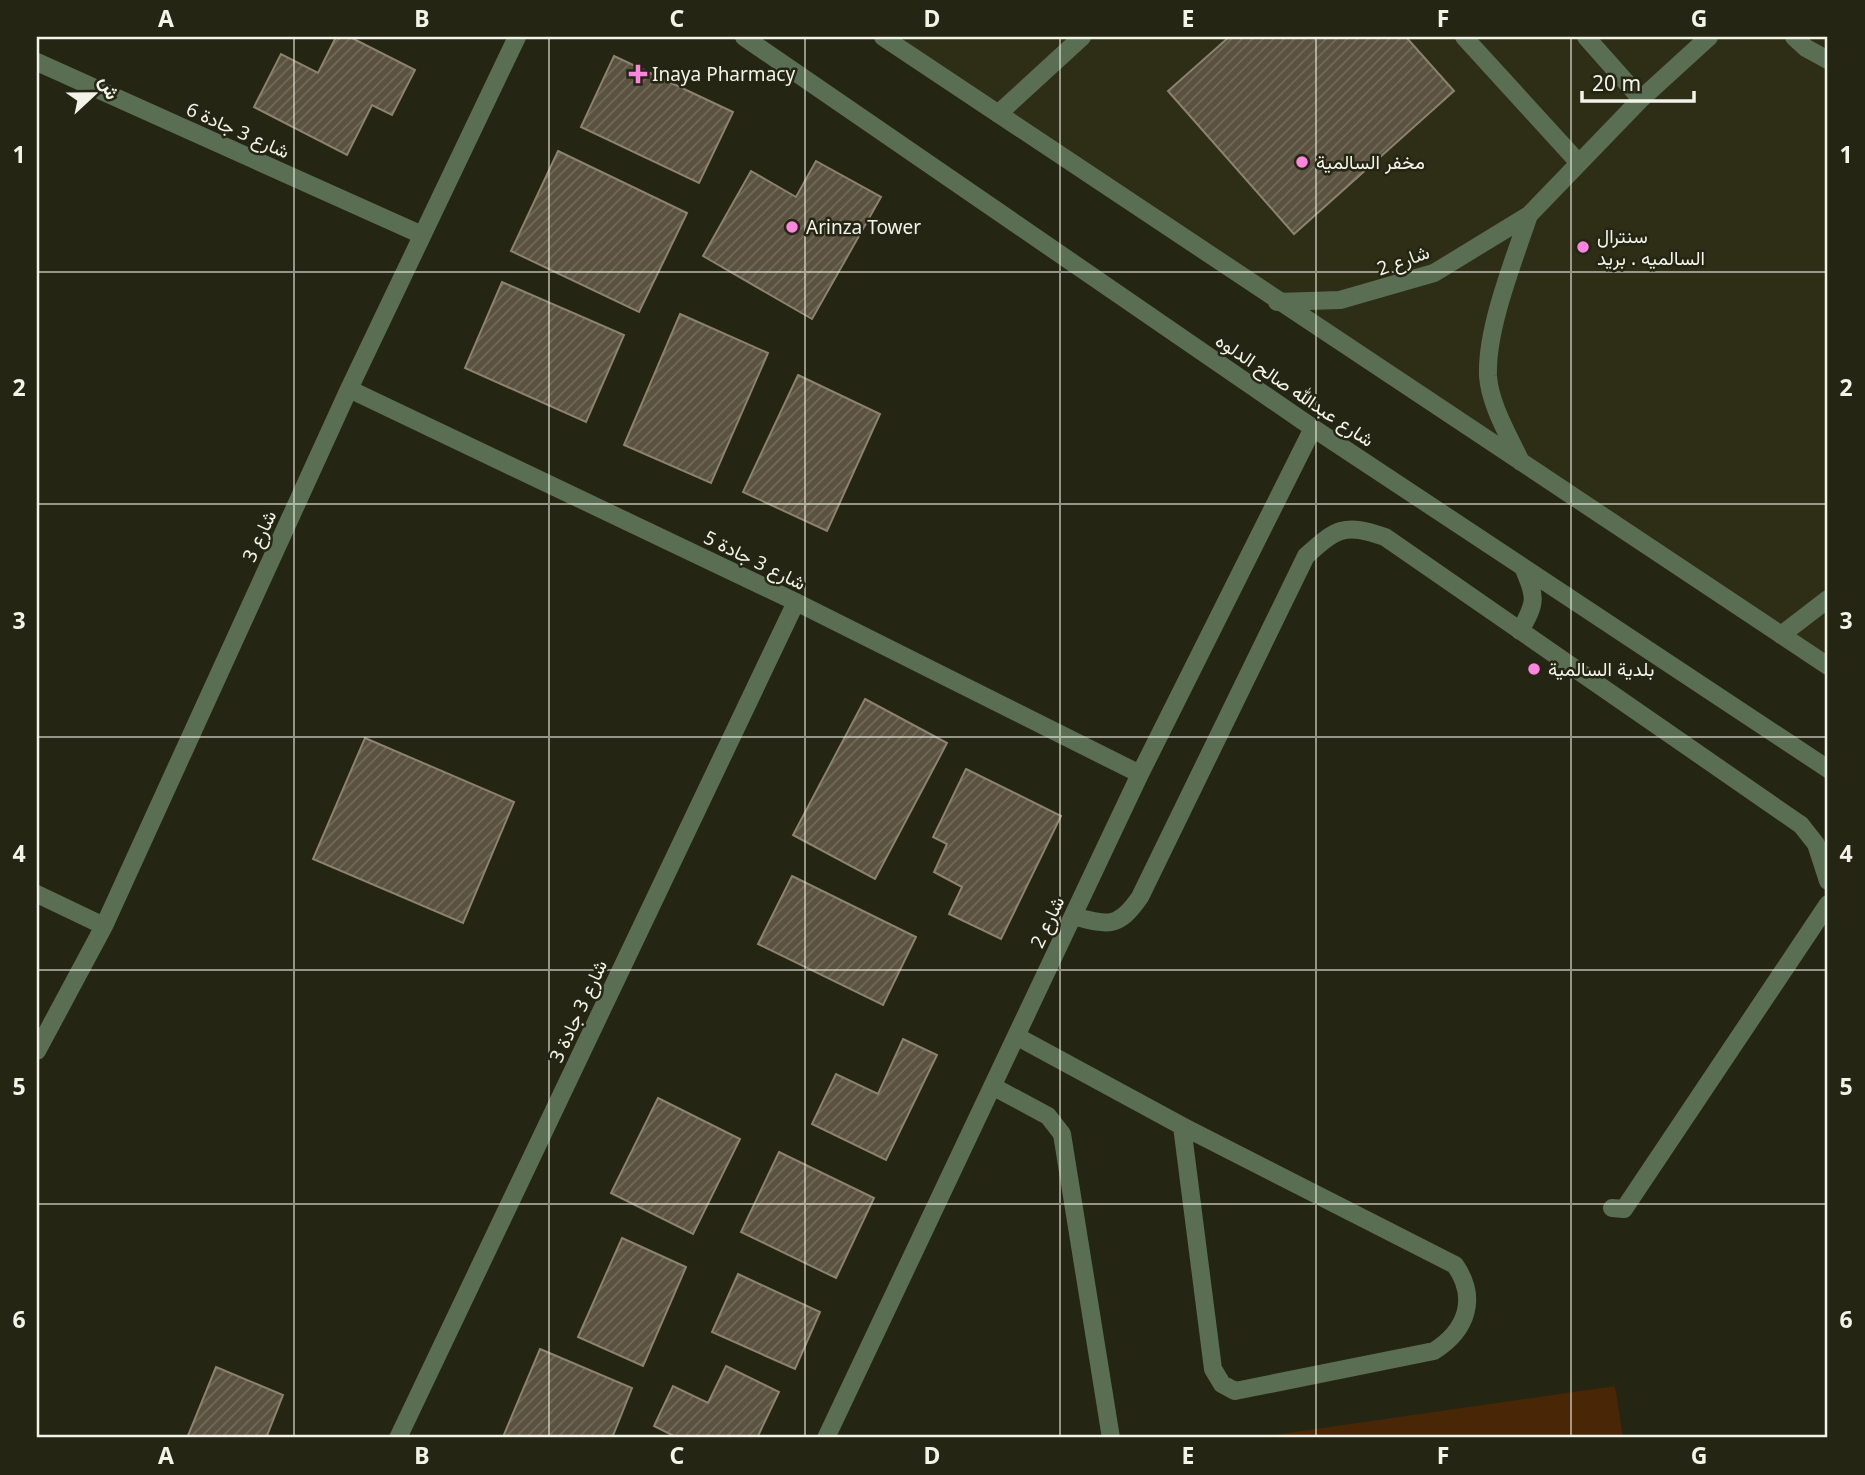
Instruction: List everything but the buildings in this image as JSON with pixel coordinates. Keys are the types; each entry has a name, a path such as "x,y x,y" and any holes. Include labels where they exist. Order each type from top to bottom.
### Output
{"street":[{"name":"شارع 3","path":"37,1051 104,926 349,389 517,37"},
{"name":"شارع عبدالله صالح الدلوه","path":"744,37 1313,428 1828,769"},
{"path":"883,37 1828,666"},
{"path":"998,114 1082,37"},
{"path":"1464,37 1579,163"},
{"path":"1586,37 1641,99"},
{"name":"شارع 2","path":"1278,302 1340,300 1434,273 1529,215 1641,99 1709,37"},
{"path":"1794,37 1806,48 1828,60"},
{"name":"شارع 3 جادة 6","path":"37,62 422,235"},
{"name":"شارع 2","path":"1521,462 1498,412 1488,377 1502,296 1529,215"},
{"name":"شارع 3 جادة 5","path":"349,389 796,602 1140,774"},
{"name":"شارع 2","path":"826,1438 1140,774 1313,428"},
{"path":"1073,916 1108,925 1126,917 1140,897 1306,556 1331,533 1358,527 1385,537 1801,825 1816,844 1828,881"},
{"path":"1520,631 1533,609 1535,596 1523,567"},
{"path":"1781,635 1828,599"},
{"name":"شارع 3 جادة 3","path":"398,1438 796,602"},
{"path":"37,894 104,926"},
{"path":"1612,1208 1625,1209 1828,904"},
{"path":"1016,1036 1182,1126 1455,1265 1464,1278 1469,1298 1466,1316 1458,1332 1434,1351 1235,1391 1222,1384 1213,1369 1182,1126"},
{"path":"993,1087 1048,1116 1062,1134 1111,1438"}],"shaded area":[{"path":"883,37 1828,37 1828,662"},
{"path":"1615,1386 1623,1438 1253,1438"}],"place":[{"name":"Inaya Pharmacy","path":"638,74"},
{"name":"مخفر السالمية","path":"1302,162"},
{"name":"Arinza Tower","path":"792,227"},
{"name":"سنترال السالميه . بريد","path":"1583,247"},
{"name":"بلدية السالمية","path":"1534,669"}]}
